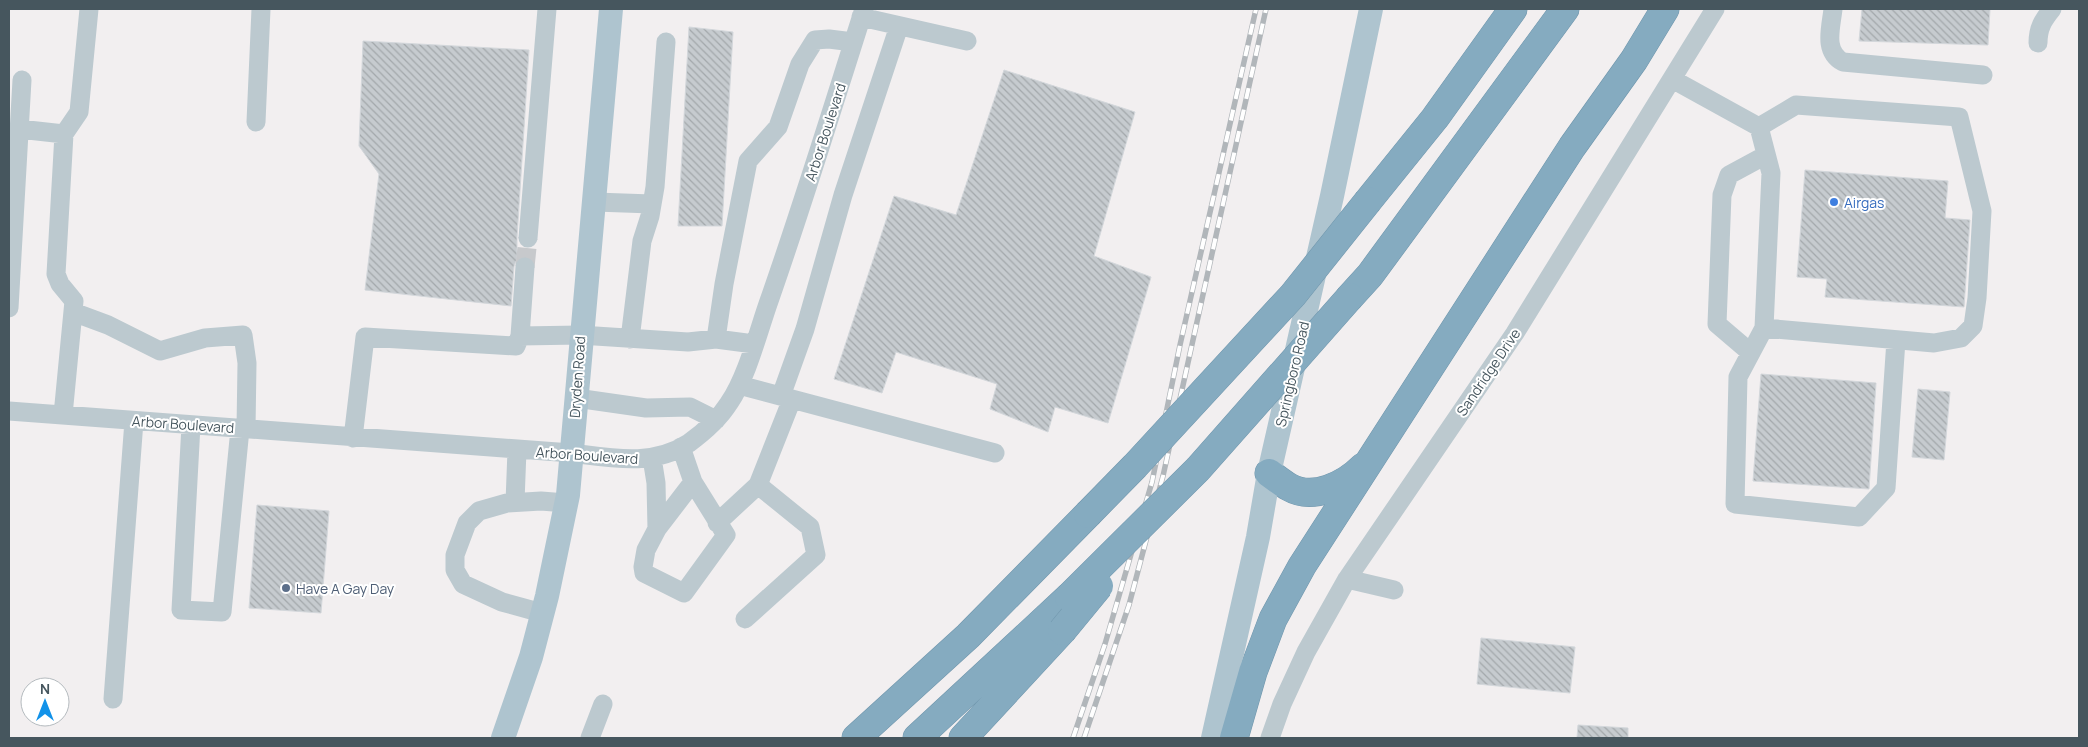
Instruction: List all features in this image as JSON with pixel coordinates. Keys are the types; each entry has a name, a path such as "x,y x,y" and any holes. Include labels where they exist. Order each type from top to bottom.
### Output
{"highway":[{"path":"856,738 968,636 1135,466 1293,295 1435,118 1513,9"},
{"path":"962,738 1062,631 1198,469 1370,275 1565,9"},
{"path":"1234,738 1253,672 1273,619 1302,566 1376,454 1567,155 1634,60 1665,9"},
{"path":"1270,473 1290,488 1307,492 1322,491 1348,481 1376,454"},
{"path":"917,738 1069,597 1198,469"}],"main road":[{"name":"Dryden Road","path":"503,738 531,657 566,503 580,335 595,202 611,9"},
{"name":"Springboro Road","path":"1213,738 1371,9"}],"street":[{"path":"63,415 74,301 60,284 56,274 64,134 79,112 89,9"},
{"path":"256,122 260,9"},
{"path":"528,238 548,9"},
{"name":"Sandridge Drive","path":"1270,738 1282,704 1306,652 1347,579 1515,333 1716,9"},
{"path":"1832,9 1830,48 1834,57 1843,62 1983,75"},
{"path":"2038,43 2038,31 2042,21 2052,9"},
{"path":"863,13 900,26 967,40"},
{"name":"Arbor Boulevard","path":"9,411 571,453 630,460 662,456 682,447 706,430 716,420 730,402 739,385 788,246 863,13"},
{"path":"717,523 758,485 786,398 843,195 900,26"},
{"path":"716,339 724,284 748,161 778,127 800,64 815,40 830,39 853,42"},
{"path":"630,339 642,241 652,204 662,110 666,42"},
{"path":"1672,79 1759,127 1771,173 1764,328 1738,378 1735,504 1859,518 1886,488 1896,340"},
{"path":"9,308 22,80"},
{"path":"1759,127 1796,105 1960,117 1982,211 1977,298 1973,326 1961,338 1934,343 1764,328"},
{"path":"19,129 64,134"},
{"path":"1751,353 1717,324 1722,195 1729,175 1766,155"},
{"path":"595,202 652,204"},
{"path":"353,438 365,337 516,346 520,336 525,267"},
{"path":"73,312 108,325 160,351 205,338 243,335 247,363 243,429 222,612 181,610 191,425"},
{"path":"520,336 580,335 688,342 716,339 754,344"},
{"path":"739,385 995,453"},
{"path":"576,398 646,408 690,407 716,420"},
{"path":"113,699 134,421"},
{"path":"682,447 693,482 726,535 684,593 644,574 643,566 646,550 657,529 693,482"},
{"path":"515,502 517,450"},
{"path":"652,458 656,483 657,529"},
{"path":"745,619 816,556 810,527 758,485"},
{"path":"542,613 502,602 464,584 455,570 455,555 467,523 479,511 515,502 541,500 566,503"},
{"path":"1347,579 1394,590"},
{"path":"596,738 603,704"}],"building":[{"path":"1862,9 1990,9 1988,45 1859,41"},
{"path":"689,27 733,32 722,226 678,226"},
{"path":"363,41 529,50 517,259 514,266 511,306 365,290 379,174 359,146"},
{"path":"1004,70 1135,112 1094,256 1151,277 1108,423 1055,407 1048,432 990,409 997,384 896,352 882,393 834,379 894,196 956,215"},
{"path":"1805,170 1948,181 1945,218 1970,220 1964,307 1825,297 1827,279 1797,277"},
{"path":"1761,374 1876,383 1869,489 1753,481"},
{"path":"1918,389 1950,392 1944,460 1912,457"},
{"path":"257,505 329,511 321,613 249,608"},
{"path":"1481,638 1575,647 1570,693 1477,684"},
{"path":"1578,725 1628,728 1628,738 1577,738"}],"tunnel":[{"path":"525,267 528,238"}],"railway":[{"path":"1073,738 1105,644 1152,482 1180,345 1256,9"},
{"path":"1084,738 1129,605 1163,476 1266,9"}],"place":[{"name":"Airgas","path":"1834,202"},
{"name":"Have A Gay Day","path":"286,588"}]}
